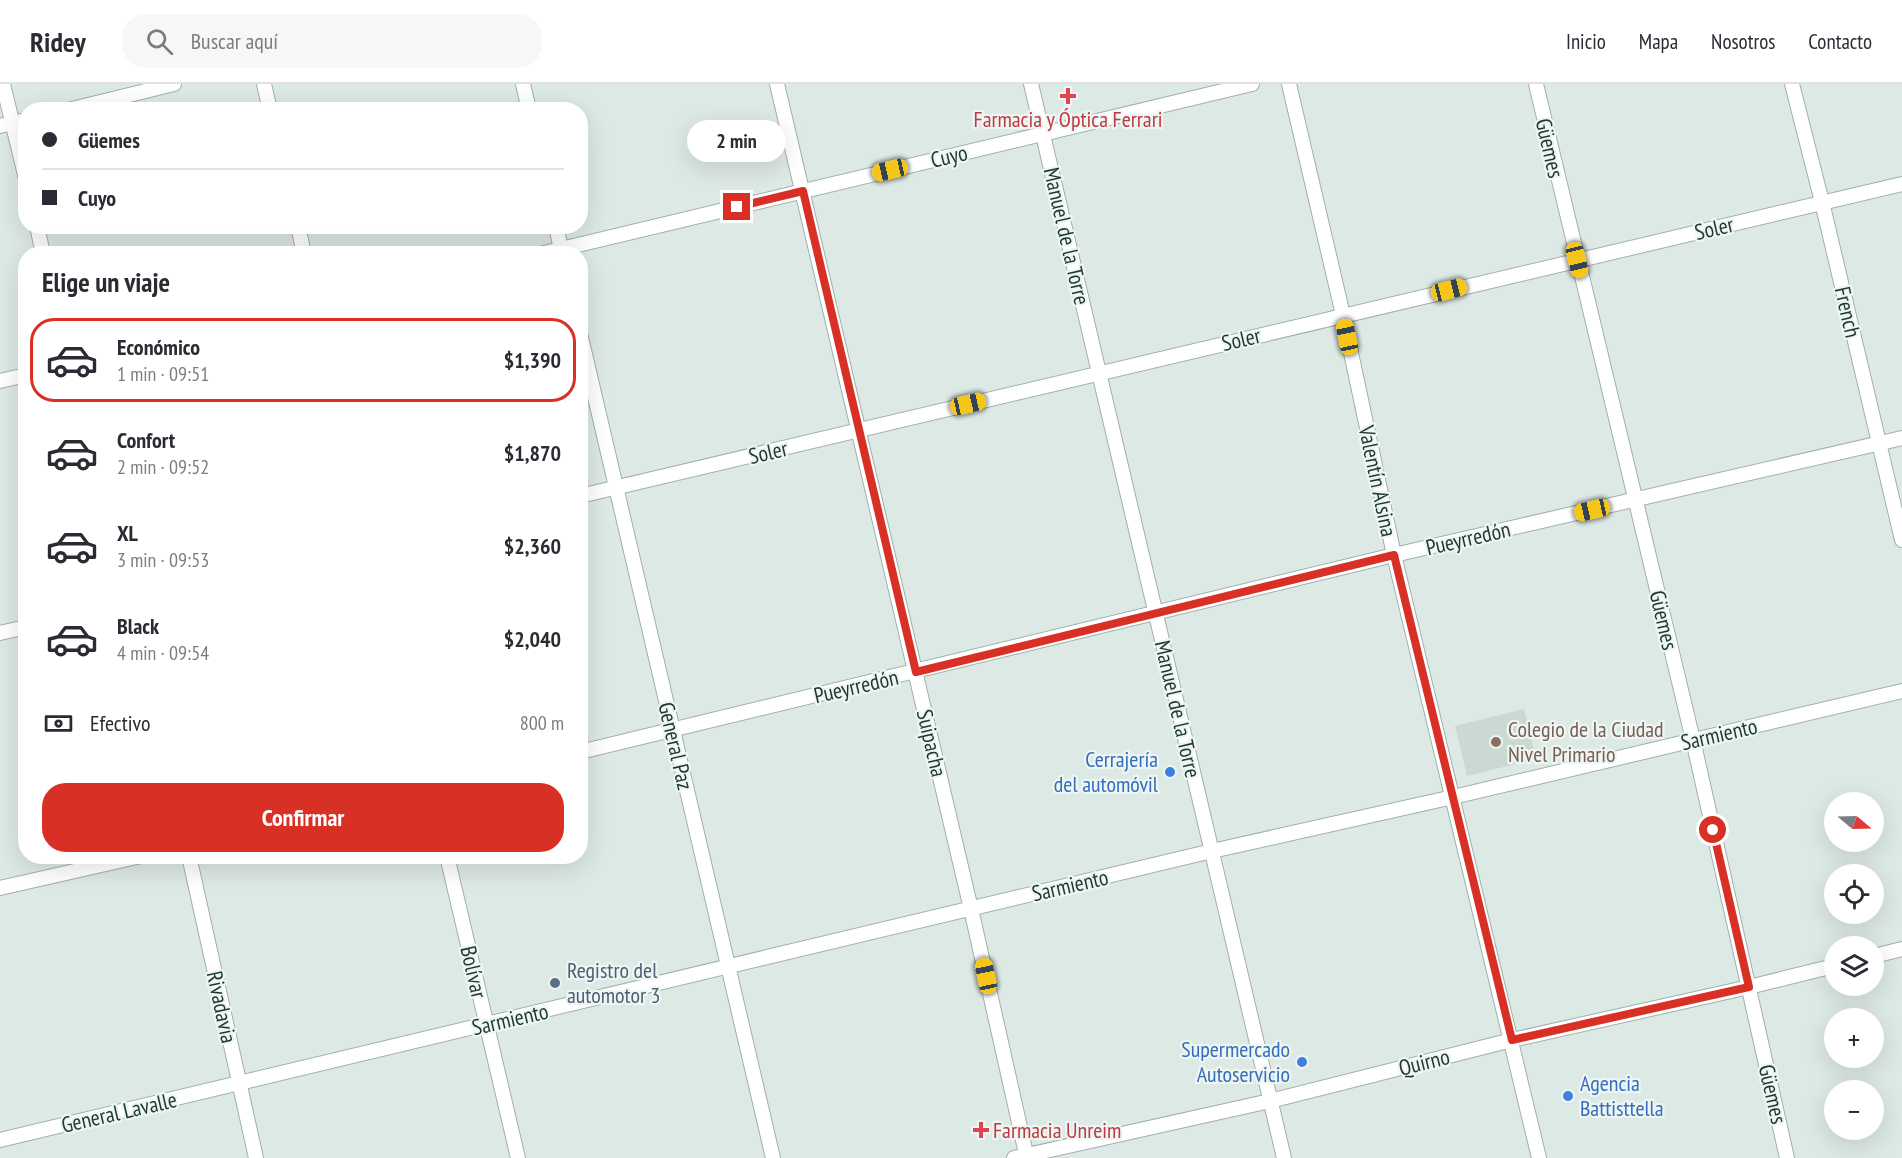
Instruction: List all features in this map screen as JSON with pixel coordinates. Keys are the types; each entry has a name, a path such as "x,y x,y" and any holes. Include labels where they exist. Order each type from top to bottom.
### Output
{"street":[{"path":"3,84 18,145"},
{"path":"101,102 174,84"},
{"path":"264,84 268,102"},
{"path":"523,84 527,102"},
{"name":"Suipacha","path":"777,84 971,909 1022,1157"},
{"name":"Manuel de la Torre","path":"1031,84 1284,1158"},
{"name":"Cuyo","path":"582,246 1252,84"},
{"name":"Valentín Alsina","path":"1289,84 1343,315 1394,555 1539,1158"},
{"name":"Güemes","path":"1536,84 1693,740 1787,1158"},
{"name":"French","path":"1792,84 1902,540"},
{"name":"Soler","path":"588,494 1902,184"},
{"name":"General Paz","path":"588,367 773,1158"},
{"path":"0,381 18,377"},
{"name":"Pueyrredón","path":"588,750 1394,555 1902,438"},
{"path":"0,633 18,629"},
{"name":"Sarmiento","path":"239,1084 1212,852 1902,691"},
{"path":"0,888 106,864"},
{"name":"Rivadavia","path":"191,864 256,1158"},
{"name":"Bolívar","path":"449,864 518,1158"},
{"path":"1884,954 1902,949"},
{"name":"Quirno","path":"1022,1157 1270,1101 1512,1040 1824,968"},
{"name":"General Lavalle","path":"0,1140 239,1084"}],"shaded area":[{"name":"Colegio de la Ciudad Nivel Primario","path":"1524,709 1536,759 1467,776 1455,726"}],"place":[{"name":"Farmacia y Óptica Ferrari","path":"1068,96"},
{"name":"Colegio de la Ciudad Nivel Primario","path":"1496,742"},
{"name":"Cerrajería del automóvil","path":"1170,772"},
{"name":"Registro del automotor 3","path":"555,983"},
{"name":"Supermercado Autoservicio","path":"1302,1062"},
{"name":"Agencia Battisttella","path":"1568,1096"},
{"name":"Farmacia Unreim","path":"981,1130"}],"route":[{"path":"737,207 803,191 916,672 1394,555 1512,1040 1749,987 1713,830"}]}
